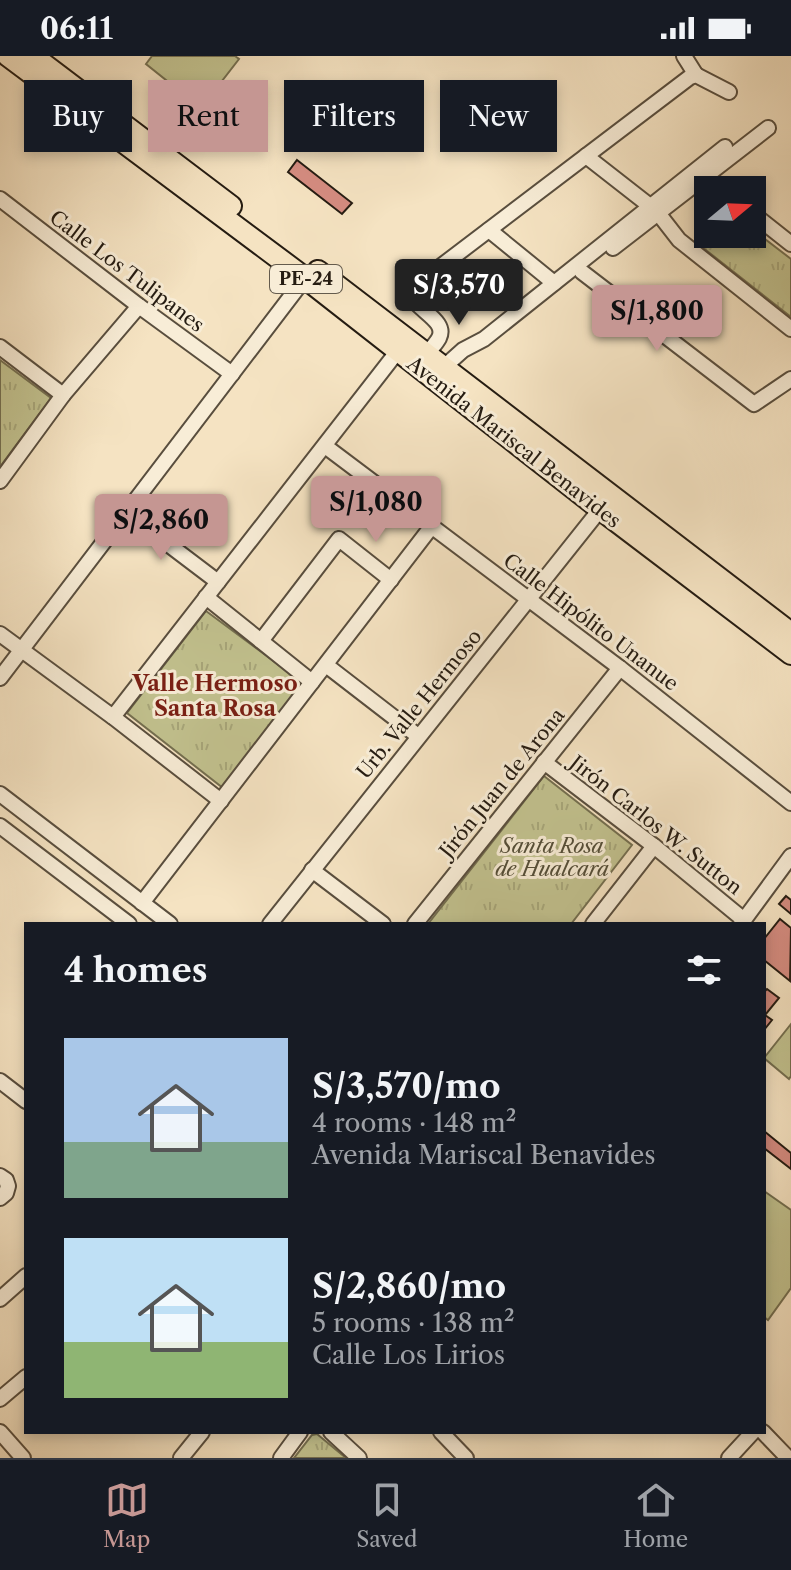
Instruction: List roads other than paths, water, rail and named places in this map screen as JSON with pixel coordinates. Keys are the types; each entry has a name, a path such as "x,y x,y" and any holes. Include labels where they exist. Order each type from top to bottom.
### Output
{"highway":[{"name":"Avenida Mariscal Benavides","path":"8,56 305,278 397,352 791,633"},
{"name":"Avenida Mariscal Benavides","path":"33,56 444,367 791,654"}],"street":[{"path":"684,56 696,75 729,92"},
{"path":"427,354 441,336 441,331 435,319 414,302 410,293 415,286 696,75"},
{"path":"706,176 768,128"},
{"path":"535,298 547,297 582,272 725,147"},
{"path":"586,156 654,210 679,240 791,329"},
{"path":"444,367 554,283 694,184"},
{"name":"Calle Los Tulipanes","path":"0,199 232,374"},
{"path":"766,224 791,244"},
{"path":"489,230 554,283"},
{"path":"582,272 754,404 791,379"},
{"path":"0,678 305,278"},
{"path":"0,481 63,395 139,306"},
{"path":"0,347 63,395"},
{"path":"113,717 397,352"},
{"name":"Calle Hipólito Unanue","path":"325,446 620,668 791,803"},
{"name":"Urb. Valle Hermoso","path":"272,922 606,502"},
{"path":"127,513 218,582"},
{"path":"142,903 432,526"},
{"path":"261,641 339,539 391,580"},
{"path":"206,597 312,682"},
{"path":"0,634 221,801"},
{"path":"326,665 418,736"},
{"name":"Jirón Juan de Arona","path":"417,922 620,668"},
{"name":"Jirón Carlos W. Sutton","path":"544,762 654,846 742,922"},
{"path":"0,794 167,922"},
{"path":"0,826 126,922"},
{"path":"44,859 61,841"},
{"path":"595,922 654,846"},
{"path":"742,922 791,856"},
{"path":"312,870 380,922"},
{"path":"114,912 128,892"},
{"path":"0,1081 24,1099"},
{"path":"0,1176 8,1186 0,1198"},
{"path":"0,1299 24,1278"},
{"path":"0,1399 24,1379"},
{"path":"0,1432 23,1458"},
{"path":"181,1458 200,1434"},
{"path":"281,1458 299,1434"},
{"path":"333,1434 359,1458"},
{"path":"443,1434 466,1458"},
{"path":"729,1458 751,1434"},
{"path":"765,1434 788,1458"}],"district":[{"name":"Valle Hermoso Santa Rosa","path":"215,696"}],"park label":[{"name":"Santa Rosa de Hualcará","path":"552,858"}]}
